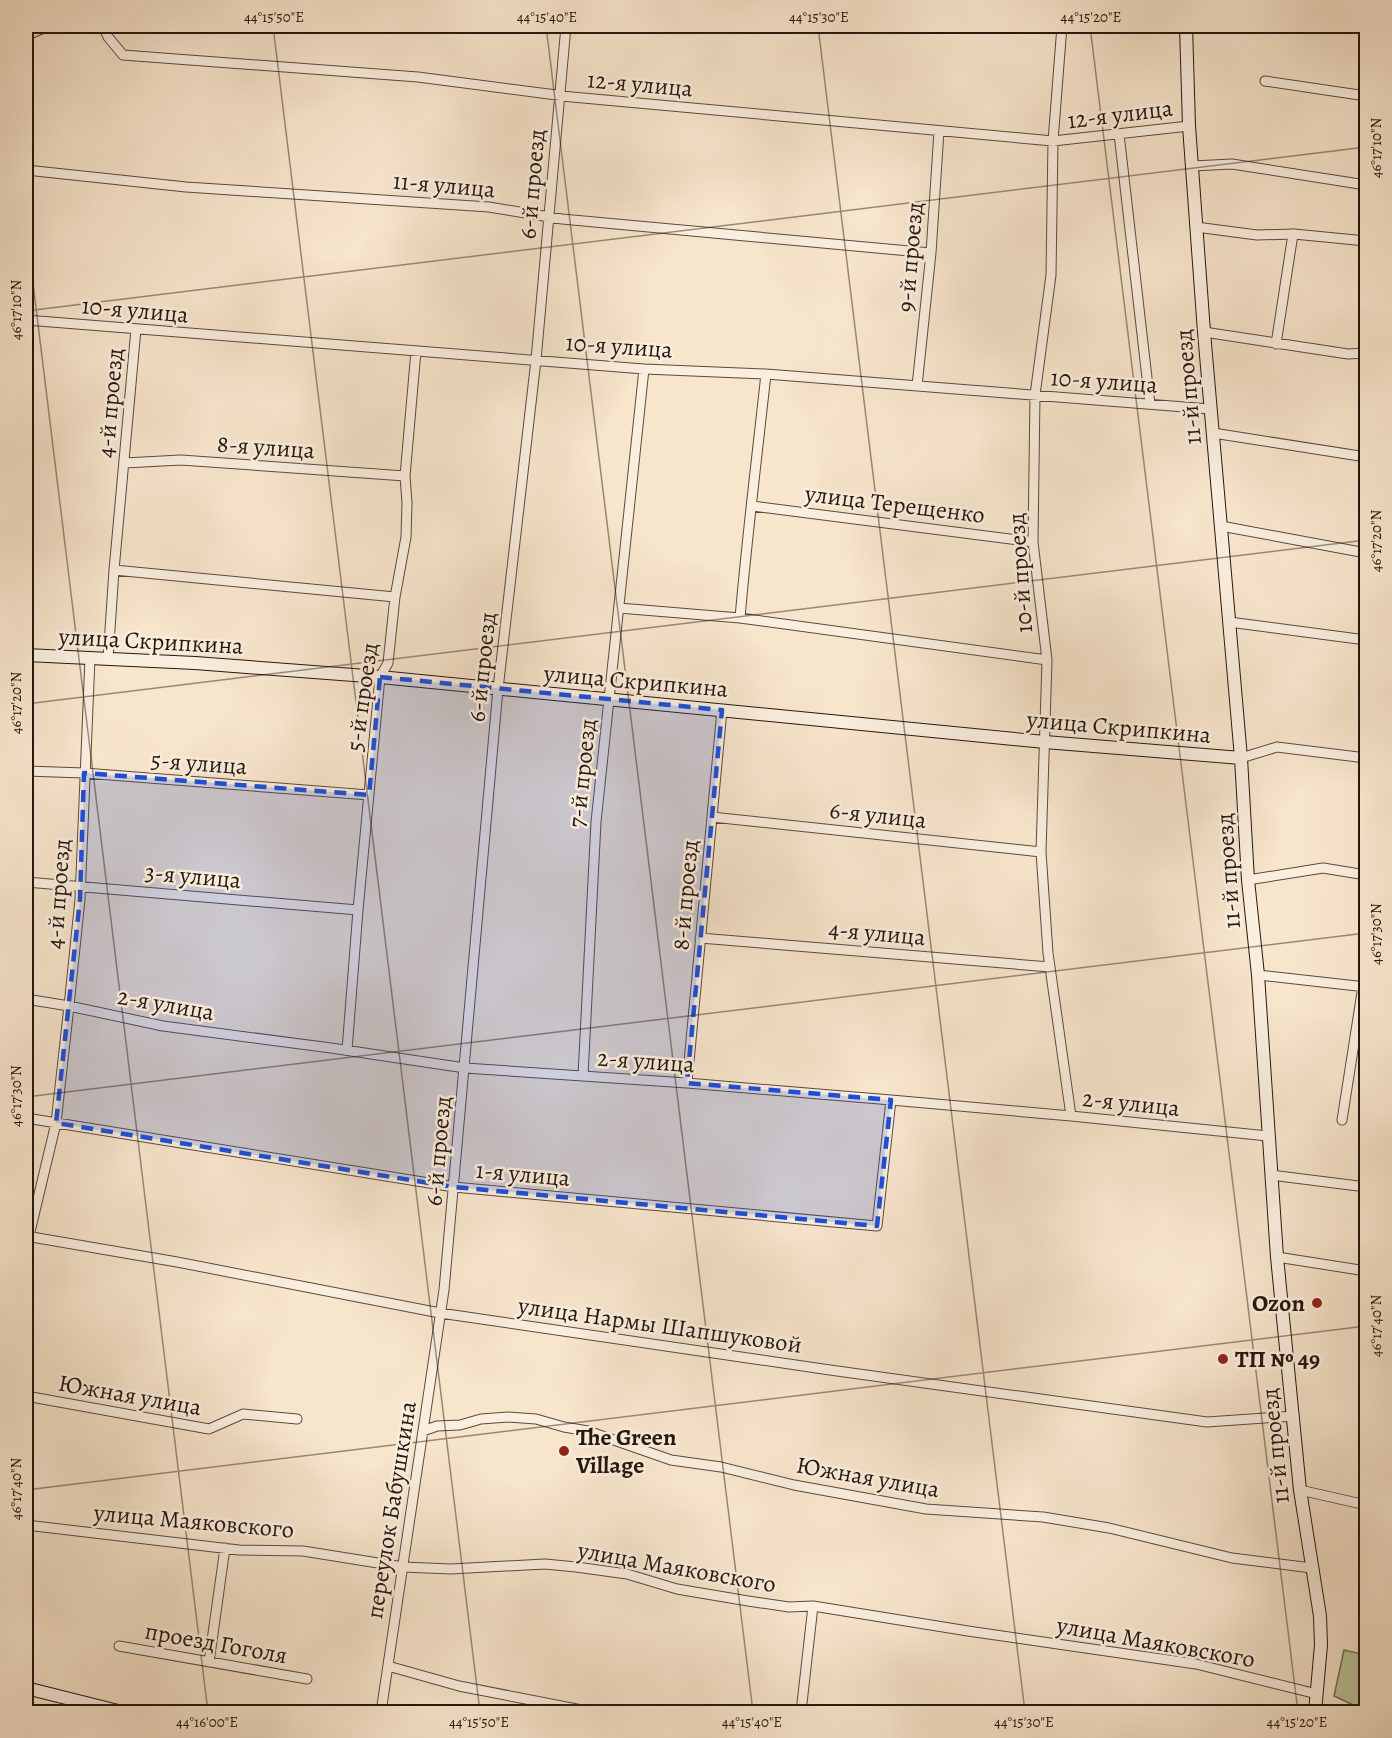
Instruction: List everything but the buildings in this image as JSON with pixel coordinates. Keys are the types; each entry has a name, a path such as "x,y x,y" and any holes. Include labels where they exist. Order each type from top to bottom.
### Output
{"main road":[{"path":"26,33 42,26"}],"street":[{"name":"12-я улица","path":"103,26 108,37 123,55 418,77 560,95 939,131 1053,141 1189,126"},
{"name":"6-й проезд","path":"440,1313 454,1187 498,689 536,360 566,26"},
{"name":"10-й проезд","path":"1062,26 1053,141 1051,275 1035,395 1033,542 1047,660 1041,852 1050,968 1071,1116"},
{"name":"11-й проезд","path":"1185,26 1196,227 1241,758 1277,1257 1300,1490 1320,1616 1321,1646 1315,1713"},
{"path":"1264,81 1366,96"},
{"name":"9-й проезд","path":"917,386 931,253 939,131"},
{"name":"11-й проезд","path":"1119,134 1150,404"},
{"path":"1192,166 1232,164 1366,185"},
{"name":"11-я улица","path":"26,170 186,187 489,207 549,217 931,253"},
{"path":"1196,227 1257,235 1293,234 1366,241"},
{"path":"1276,344 1293,234"},
{"name":"10-я улица","path":"26,320 644,369 766,374 1210,409"},
{"name":"4-й проезд","path":"108,659 135,329"},
{"path":"1204,332 1348,354 1366,353"},
{"name":"5-й проезд","path":"347,1050 380,677 388,663 395,597 406,537 405,476 416,351"},
{"name":"7-й проезд","path":"583,1076 596,822 644,369"},
{"path":"740,618 766,374"},
{"path":"1213,433 1366,457"},
{"name":"8-я улица","path":"124,463 181,460 405,476"},
{"name":"улица Терещенко","path":"752,506 1033,542"},
{"path":"1221,526 1366,553"},
{"path":"114,570 395,597"},
{"path":"619,608 740,618 1047,660"},
{"path":"1228,622 1366,640"},
{"name":"улица Скрипкина","path":"26,655 195,663 380,677 1045,742 1241,758"},
{"name":"4-й проезд","path":"27,1236 56,1123 69,1006 80,886 90,658"},
{"name":"8-й проезд","path":"687,1083 722,710"},
{"path":"1241,758 1278,747 1366,758"},
{"name":"5-я улица","path":"26,771 84,773 369,795"},
{"name":"6-я улица","path":"712,817 1041,852"},
{"path":"1248,880 1323,868 1366,875"},
{"name":"3-я улица","path":"26,882 358,910"},
{"name":"4-я улица","path":"700,938 1050,968"},
{"path":"1258,975 1365,987 1342,1120"},
{"name":"2-я улица","path":"26,999 163,1026 465,1068 891,1100 1268,1137"},
{"name":"1-я улица","path":"26,1118 454,1187 877,1226 891,1100"},
{"path":"1271,1175 1366,1187"},
{"name":"улица Нармы Шапшуковой","path":"27,1236 177,1262 440,1313 1208,1422 1294,1416"},
{"path":"1277,1257 1366,1271"},
{"name":"переулок Бабушкина","path":"381,1713 440,1313"},
{"name":"Южная улица","path":"26,1396 209,1429 243,1414 297,1419"},
{"name":"Южная улица","path":"423,1431 437,1426 460,1425 481,1419 508,1416 536,1419 588,1431 670,1461 721,1467 794,1485 926,1509 1043,1516 1109,1528 1232,1558 1312,1568"},
{"path":"1300,1490 1366,1504"},
{"name":"улица Маяковского","path":"26,1525 225,1548 303,1551 403,1567 451,1569 545,1564 627,1574 677,1589 748,1601 789,1607 813,1606 1196,1664 1317,1694"},
{"path":"209,1662 225,1548"},
{"path":"801,1713 813,1606"},
{"name":"проезд Гоголя","path":"119,1646 307,1679"},
{"path":"388,1666 459,1686 592,1713"},
{"path":"26,1688 122,1713"}],"highlighted area":[{"path":"380,677 722,710 687,1083 891,1100 877,1226 454,1187 56,1123 80,899 84,773 369,795"}],"green space":[{"path":"1344,1650 1366,1655 1366,1677 1363,1690 1366,1691 1366,1711 1334,1696"}],"place":[{"name":"Ozon","path":"1317,1303"},
{"name":"ТП № 49","path":"1223,1359"},
{"name":"The Green Village","path":"564,1451"}]}
